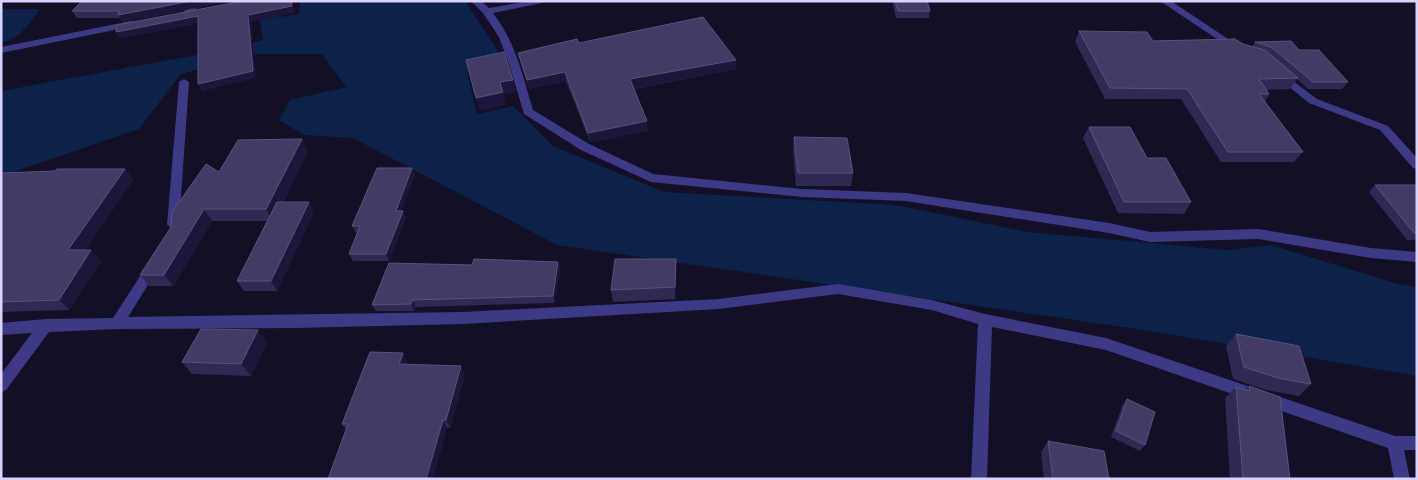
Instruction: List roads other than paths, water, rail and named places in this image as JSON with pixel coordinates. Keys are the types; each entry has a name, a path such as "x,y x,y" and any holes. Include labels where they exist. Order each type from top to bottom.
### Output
{"street":[{"path":"198,1 183,14 206,10"},
{"path":"475,1 489,11 509,49 528,112 585,147 651,178 802,193 906,197 1109,228 1150,237 1258,234 1371,253 1417,256"},
{"path":"489,11 547,1"},
{"path":"1164,1 1240,51 1248,53"},
{"path":"1,50 141,22"},
{"path":"1274,69 1313,101 1384,128 1417,165"},
{"path":"172,237 184,82"},
{"path":"117,323 162,252"},
{"path":"1,328 117,323 296,322 463,318 719,304 838,289 932,305 985,320 1106,344 1395,443 1417,443"},
{"path":"979,479 985,320"},
{"path":"1,386 46,325"},
{"path":"1395,443 1402,479"}],"water":[{"path":"300,1 465,1 506,63 467,72 477,114 513,106 553,146 664,192 896,205 1028,232 1229,250 1271,245 1398,284 1417,287 1417,376 1150,331 557,245 353,138 304,135 279,120 290,100 346,87 322,54 257,54 181,74 139,129 1,176 1,91 207,53 263,40 259,17 281,13 281,17 299,14"},
{"path":"3,9 40,9 18,35 13,39 1,42 1,11"}]}
